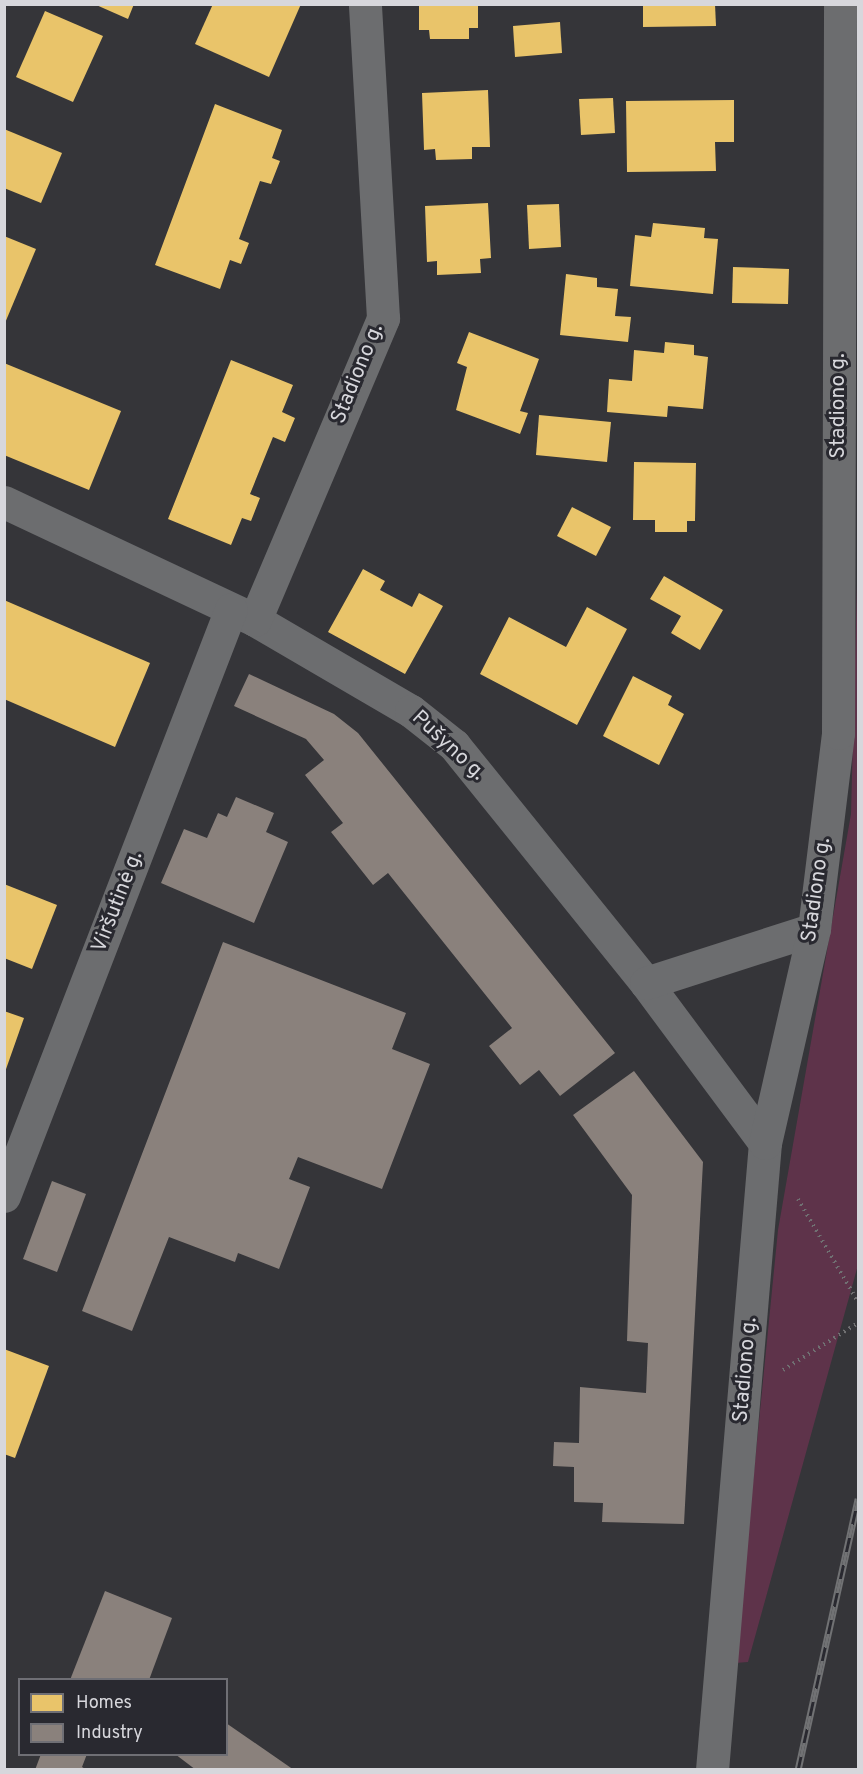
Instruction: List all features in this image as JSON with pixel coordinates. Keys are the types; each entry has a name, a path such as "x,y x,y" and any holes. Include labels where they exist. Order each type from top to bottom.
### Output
{"street":[{"name":"Stadiono g.","path":"243,615 383,318 365,4"},
{"name":"Stadiono g.","path":"712,1770 765,1143 814,929 838,733 840,4"},
{"name":"Pušyno g.","path":"4,502 243,615 411,711 454,745 646,984 765,1143"},
{"name":"Viršutinė g.","path":"4,1196 243,615"},
{"path":"646,984 814,929"}],"path":[{"path":"795,1193 858,1302"},
{"path":"744,1394 858,1323"}],"shaded area":[{"path":"858,546 858,1265 748,1662 735,1663 778,1230 851,814"}],"building: Homes":[{"path":"94,4 134,4 128,19"},
{"path":"213,4 301,4 269,77 195,44"},
{"path":"419,4 478,4 478,28 469,28 469,39 430,39 429,30 419,30"},
{"path":"643,4 715,4 716,26 643,27"},
{"path":"45,11 103,36 73,102 16,77"},
{"path":"560,22 562,53 515,57 513,26"},
{"path":"488,90 490,147 472,147 472,159 436,160 435,149 424,150 422,93"},
{"path":"613,98 615,133 581,135 579,99"},
{"path":"734,100 734,142 715,142 716,171 627,172 626,101"},
{"path":"215,104 282,130 272,158 280,161 271,184 260,181 239,239 249,243 241,264 230,260 220,289 155,265"},
{"path":"4,129 62,153 41,203 4,188"},
{"path":"488,203 491,258 480,259 481,273 437,275 437,261 427,262 425,206"},
{"path":"559,204 561,247 529,249 527,205"},
{"path":"653,223 705,228 704,238 718,239 713,294 630,286 635,235 651,237"},
{"path":"4,236 36,249 5,323 4,323"},
{"path":"733,267 789,269 788,304 732,303"},
{"path":"566,274 597,278 597,287 618,289 615,316 631,317 628,342 560,335"},
{"path":"469,332 539,359 520,411 528,413 520,434 456,410 467,367 457,363"},
{"path":"665,342 694,345 694,355 708,357 703,409 668,406 667,417 607,412 609,379 632,381 634,350 664,353"},
{"path":"231,360 293,385 282,412 295,418 285,442 273,437 250,494 260,498 251,521 242,518 231,545 168,519"},
{"path":"4,363 121,411 89,490 4,455"},
{"path":"539,415 611,422 607,462 536,455"},
{"path":"634,462 696,463 695,521 687,521 687,532 655,532 655,520 633,520"},
{"path":"572,507 611,527 596,556 557,536"},
{"path":"363,569 385,581 380,590 412,607 419,593 443,606 405,674 328,632"},
{"path":"664,576 723,610 700,650 671,633 681,616 650,599"},
{"path":"4,600 150,663 115,747 4,699"},
{"path":"587,607 627,629 577,725 480,674 509,617 566,647"},
{"path":"633,676 672,696 668,705 684,714 659,765 603,736"},
{"path":"4,884 57,905 32,969 4,958"},
{"path":"4,1011 24,1018 5,1072 4,1072"},
{"path":"4,1349 49,1366 15,1458 4,1454"}],"building: Industry":[{"path":"249,674 334,714 358,733 615,1053 560,1096 539,1070 520,1085 489,1046 512,1028 388,873 373,885 331,832 343,823 305,775 324,760 306,739 234,706"},
{"path":"236,797 274,813 266,832 288,842 254,923 161,883 184,829 207,838 218,813 227,817"},
{"path":"223,942 406,1013 392,1049 430,1064 382,1189 298,1157 289,1179 310,1187 279,1269 238,1253 235,1262 169,1237 132,1331 82,1311"},
{"path":"634,1071 703,1162 684,1524 602,1522 603,1503 574,1502 574,1467 553,1466 554,1442 579,1443 580,1387 646,1393 648,1343 627,1341 632,1195 573,1115"},
{"path":"52,1181 86,1194 57,1272 23,1259"},
{"path":"105,1591 172,1618 150,1678 71,1678"},
{"path":"228,1724 294,1770 196,1770 178,1756 228,1756"},
{"path":"40,1756 86,1756 82,1767 87,1770 35,1770"}],"railway":[{"path":"798,1770 858,1499"}]}
